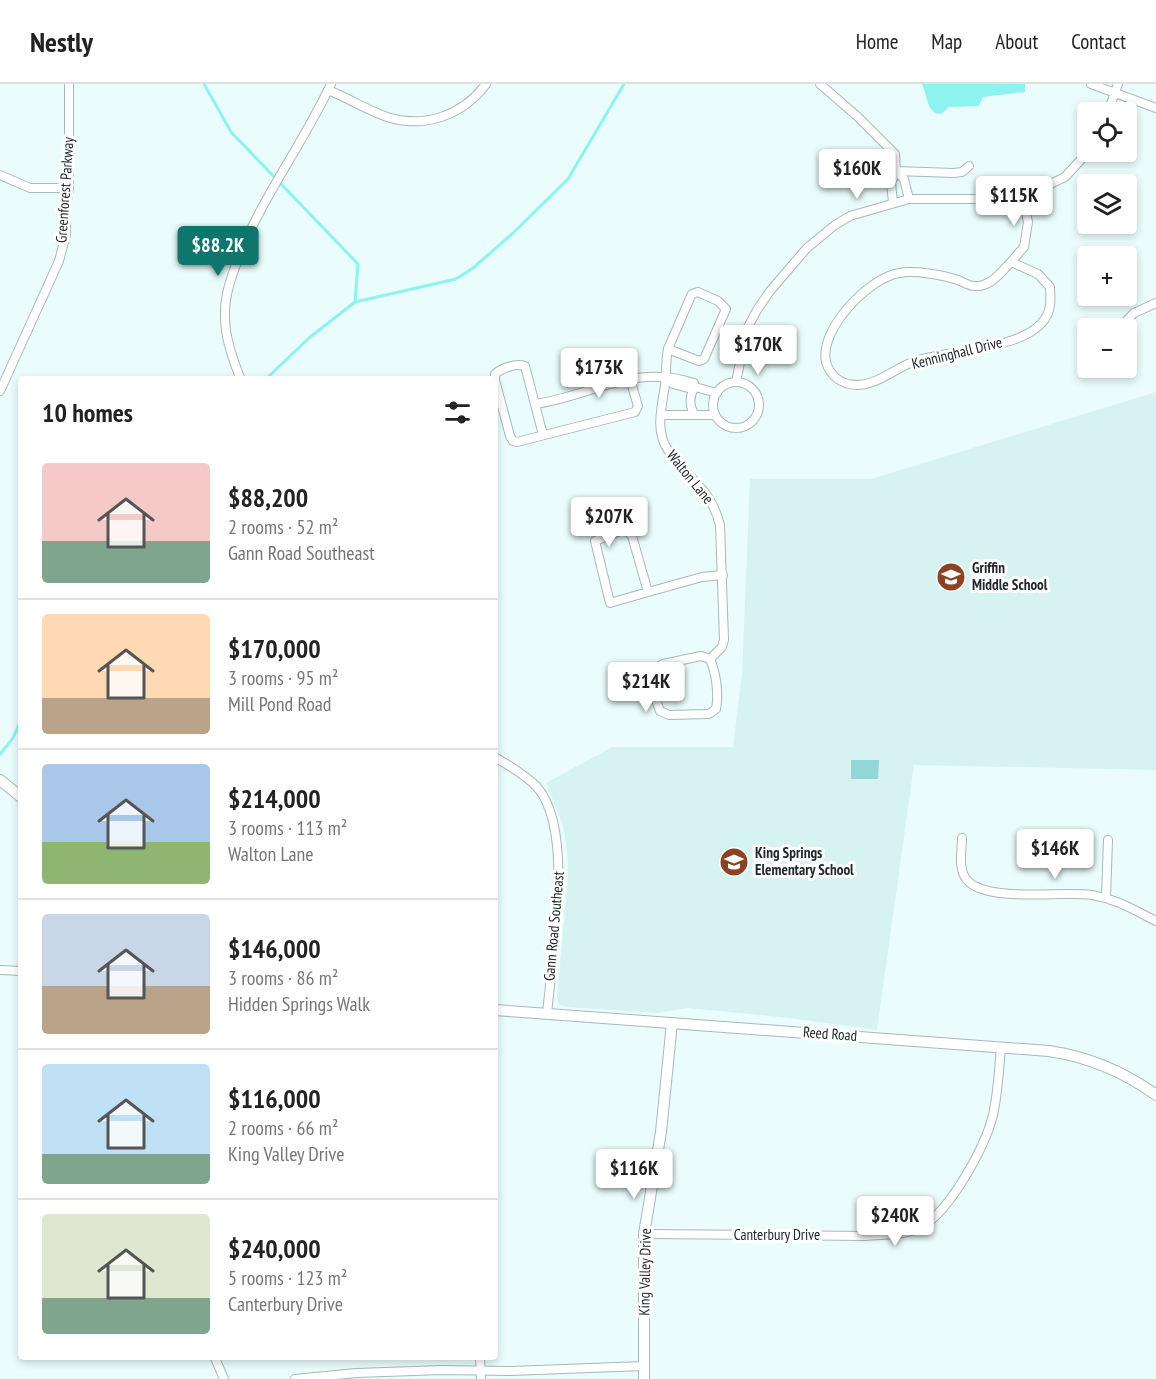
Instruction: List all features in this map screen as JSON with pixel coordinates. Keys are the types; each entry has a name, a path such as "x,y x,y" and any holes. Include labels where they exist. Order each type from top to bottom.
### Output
{"street":[{"name":"Greenforest Parkway","path":"0,391 59,261 66,234 69,188 69,84"},
{"path":"240,376 227,334 225,310 227,295 244,244 329,87 377,113 413,122 435,119 454,112 473,99 486,84"},
{"path":"819,84 858,117 895,154 896,171 891,183 893,203"},
{"path":"1090,84 1116,88 1156,108"},
{"path":"736,382 747,329 757,310 784,273 807,248 835,225 850,216 909,199 992,198 1032,193 1065,177 1079,162"},
{"path":"896,171 954,173 962,172 969,166"},
{"path":"896,171 904,179 909,199"},
{"path":"0,175 30,188 69,188"},
{"name":"Kenninghall Drive","path":"1011,261 1038,274 1050,287 1051,306 1042,324 1026,334 1001,343 914,361 866,384 843,382 829,370 825,356 826,346 834,328 859,296 884,279 899,273 956,279 974,286 989,284 1024,247 1028,222 1022,194"},
{"name":"Walton Lane","path":"668,349 696,360 704,359 726,312 725,306 703,293 692,294 668,349 661,436 667,448 702,487 716,510 720,525 724,640 722,647 710,659"},
{"path":"1129,318 1134,313 1156,303"},
{"path":"495,376 503,368 522,364 525,366 543,435"},
{"path":"535,404 630,379 666,377 673,384 717,393"},
{"path":"498,390 513,441 517,442 635,411 638,406 630,379"},
{"path":"736,382 752,388 758,396 759,406 757,416 750,423 744,427 731,428 722,424 715,415 713,403 717,393 727,384 736,382"},
{"path":"694,414 690,395 695,387"},
{"path":"662,415 715,415"},
{"path":"648,592 635,544 629,532 622,530 610,533 595,541 609,603 702,577 723,575"},
{"path":"701,656 710,659 715,675 717,699 717,706 713,712 672,716 660,711 653,687 656,668 688,658 701,656"},
{"name":"Gann Road Southeast","path":"498,759 537,787 548,804 552,817 559,870 547,1014"},
{"path":"0,780 18,795"},
{"path":"962,838 961,870 969,883 980,888 1010,894 1061,894 1106,898 1130,906 1156,921"},
{"path":"1106,898 1108,840"},
{"path":"0,970 18,971"},
{"name":"Reed Road","path":"498,1010 1059,1053 1094,1061 1128,1076 1156,1095"},
{"name":"King Valley Drive","path":"644,1379 644,1234 661,1132 672,1023"},
{"name":"Canterbury Drive","path":"644,1234 865,1236 901,1233 922,1227 936,1216 959,1188 987,1132 994,1107 1001,1047"},
{"path":"216,1360 224,1379"},
{"path":"480,1360 481,1375"},
{"path":"296,1379 356,1373 442,1370 481,1375 644,1366"}],"shaded area":[{"path":"922,84 1025,84 1025,92 983,97 979,106 949,107 941,114 936,113 930,107"},
{"path":"1156,392 1156,770 914,765 877,1030 688,1008 657,1013 559,1005 557,998 568,875 567,850 563,825 546,783 612,747 733,747 742,674 750,479 871,479"},
{"path":"851,760 879,760 878,779 851,779"}],"waterway":[{"path":"204,84 231,132 358,264 355,302"},
{"path":"269,376 309,338 355,302 456,279 473,268 512,234 568,179 624,84"},
{"path":"0,754 13,738 18,727"}],"place":[{"name":"Griffin Middle School","path":"951,577"},
{"name":"King Springs Elementary School","path":"734,862"}]}
